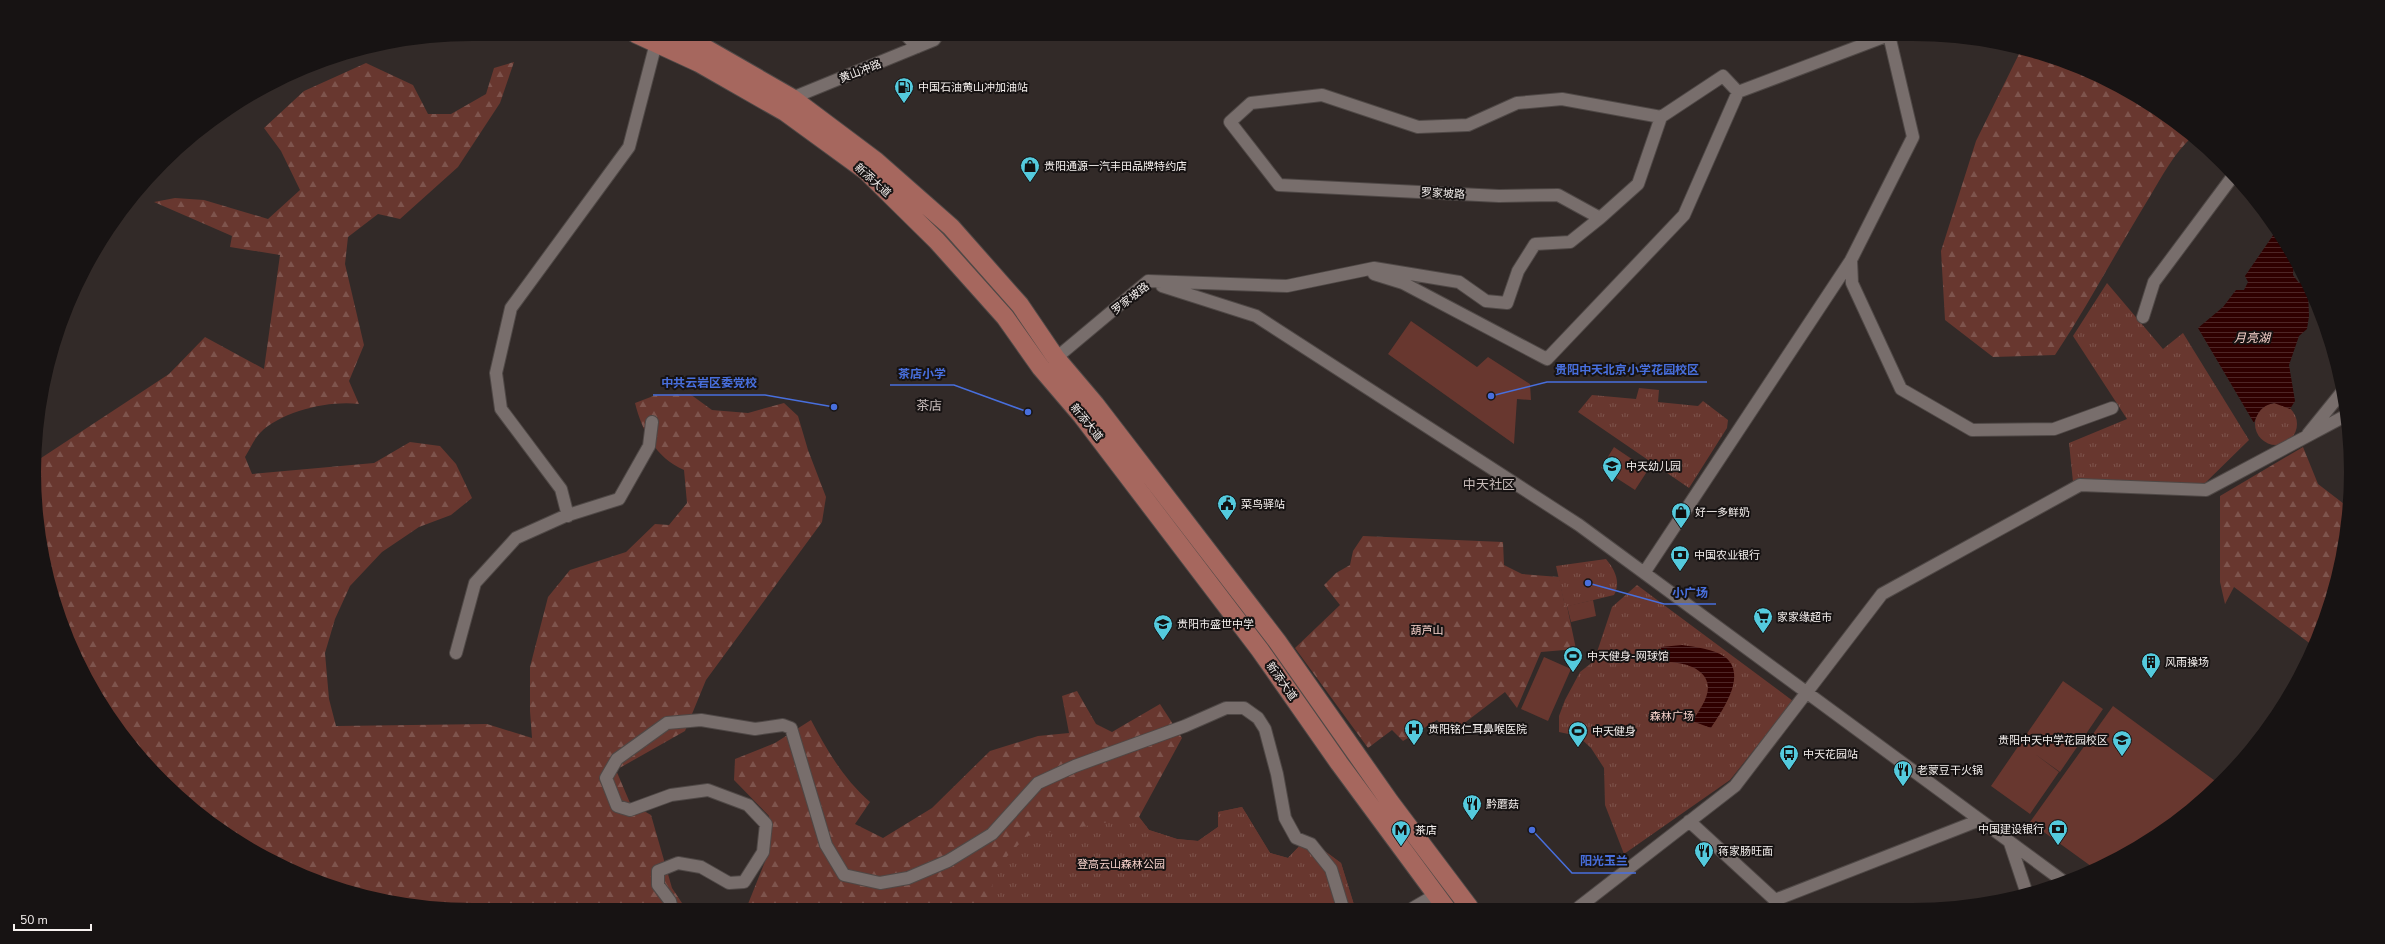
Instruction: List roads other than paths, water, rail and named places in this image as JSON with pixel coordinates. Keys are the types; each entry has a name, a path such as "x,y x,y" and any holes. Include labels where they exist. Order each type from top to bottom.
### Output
{"main road":[{"name":"新添大道","path":"650,41 788,105 866,171 937,241 1005,317 1040,368 1082,416 1260,650 1339,762 1442,901"},
{"name":"新添大道","path":"690,41 705,48 788,105 876,161 951,227 1020,305 1056,358 1095,404 1277,641 1390,802 1465,903"}],"street":[{"path":"911,41 917,48"},
{"name":"黄山冲路","path":"788,105 932,41"},
{"path":"1363,270 1403,284 1547,359 1684,215 1738,92 1876,41"},
{"path":"1644,573 1851,260 1913,137 1890,41"},
{"path":"568,516 561,489 500,409 496,373 511,308 629,147 656,44"},
{"path":"1600,218 1638,184 1661,117 1723,76 1738,92"},
{"name":"罗家坡路","path":"1056,358 1148,281 1288,286 1374,268 1459,282 1486,301 1507,303 1518,271 1535,244 1570,242 1600,218 1558,195 1499,196 1279,185 1230,122 1251,103 1322,95 1418,127 1468,125 1517,103 1562,99 1661,117"},
{"path":"2143,317 2154,282 2230,180"},
{"path":"1851,260 1852,283 1901,389 1972,430 2054,429 2112,408"},
{"path":"1148,281 1256,316 1579,525 2057,878"},
{"path":"2304,438 2337,398"},
{"path":"1584,903 1735,786 1882,594 2080,485 2206,490 2340,419"},
{"path":"456,653 475,583 516,538 568,516 619,499 649,446 652,422"},
{"path":"670,903 658,886 658,871 678,863 702,867 729,883 744,882 763,852 766,824 748,805 708,790 671,795 630,810 617,806 606,778 617,759 667,724 701,720 755,730 783,724 791,728 826,845 844,874 880,882 908,878 948,861 992,834 1038,783 1075,766 1185,726 1226,708 1244,708 1258,718 1265,729 1277,774 1285,818 1296,838 1311,844 1330,869 1341,903"},
{"path":"1689,822 1776,903 1980,820"},
{"path":"2010,843 2025,888"}],"water":[{"name":"月亮湖","path":"2273,236 2293,270 2293,275 2299,283 2301,283 2308,301 2309,316 2307,329 2299,336 2289,365 2295,401 2290,409 2274,403 2266,406 2259,413 2254,423 2198,328 2223,307 2236,290 2244,290 2248,282 2245,276"},
{"path":"1682,645 1721,654 1731,665 1734,673 1734,683 1731,693 1711,728 1692,721 1703,705 1708,691 1703,674 1691,666 1662,662 1661,647"}],"place":[{"name":"中国石油黄山冲加油站","path":"904,104"},
{"name":"贵阳通源一汽丰田品牌特约店","path":"1030,183"},
{"name":"贵阳中天北京小学花园校区","path":"1491,396"},
{"name":"中共云岩区委党校","path":"834,407"},
{"name":"茶店小学","path":"1028,412"},
{"name":"中天幼儿园","path":"1612,483"},
{"name":"菜鸟驿站","path":"1227,521"},
{"name":"好一多鲜奶","path":"1681,529"},
{"name":"中国农业银行","path":"1680,572"},
{"name":"小广场","path":"1588,583"},
{"name":"家家缘超市","path":"1763,634"},
{"name":"贵阳市盛世中学","path":"1163,641"},
{"name":"中天健身-网球馆","path":"1573,673"},
{"name":"风雨操场","path":"2151,679"},
{"name":"贵阳铭仁耳鼻喉医院","path":"1414,746"},
{"name":"中天健身","path":"1578,748"},
{"name":"贵阳中天中学花园校区","path":"2122,757"},
{"name":"中天花园站","path":"1789,771"},
{"name":"老蒙豆干火锅","path":"1903,787"},
{"name":"黔蘑菇","path":"1472,821"},
{"name":"阳光玉兰","path":"1532,830"},
{"name":"中国建设银行","path":"2058,846"},
{"name":"茶店","path":"1401,847"},
{"name":"蒋家肠旺面","path":"1704,868"}],"district":[{"name":"茶店","path":"929,405"},
{"name":"中天社区","path":"1489,484"}],"park label":[{"name":"葫芦山","path":"1427,630"},
{"name":"森林广场","path":"1672,716"},
{"name":"登高云山森林公园","path":"1121,864"}]}
